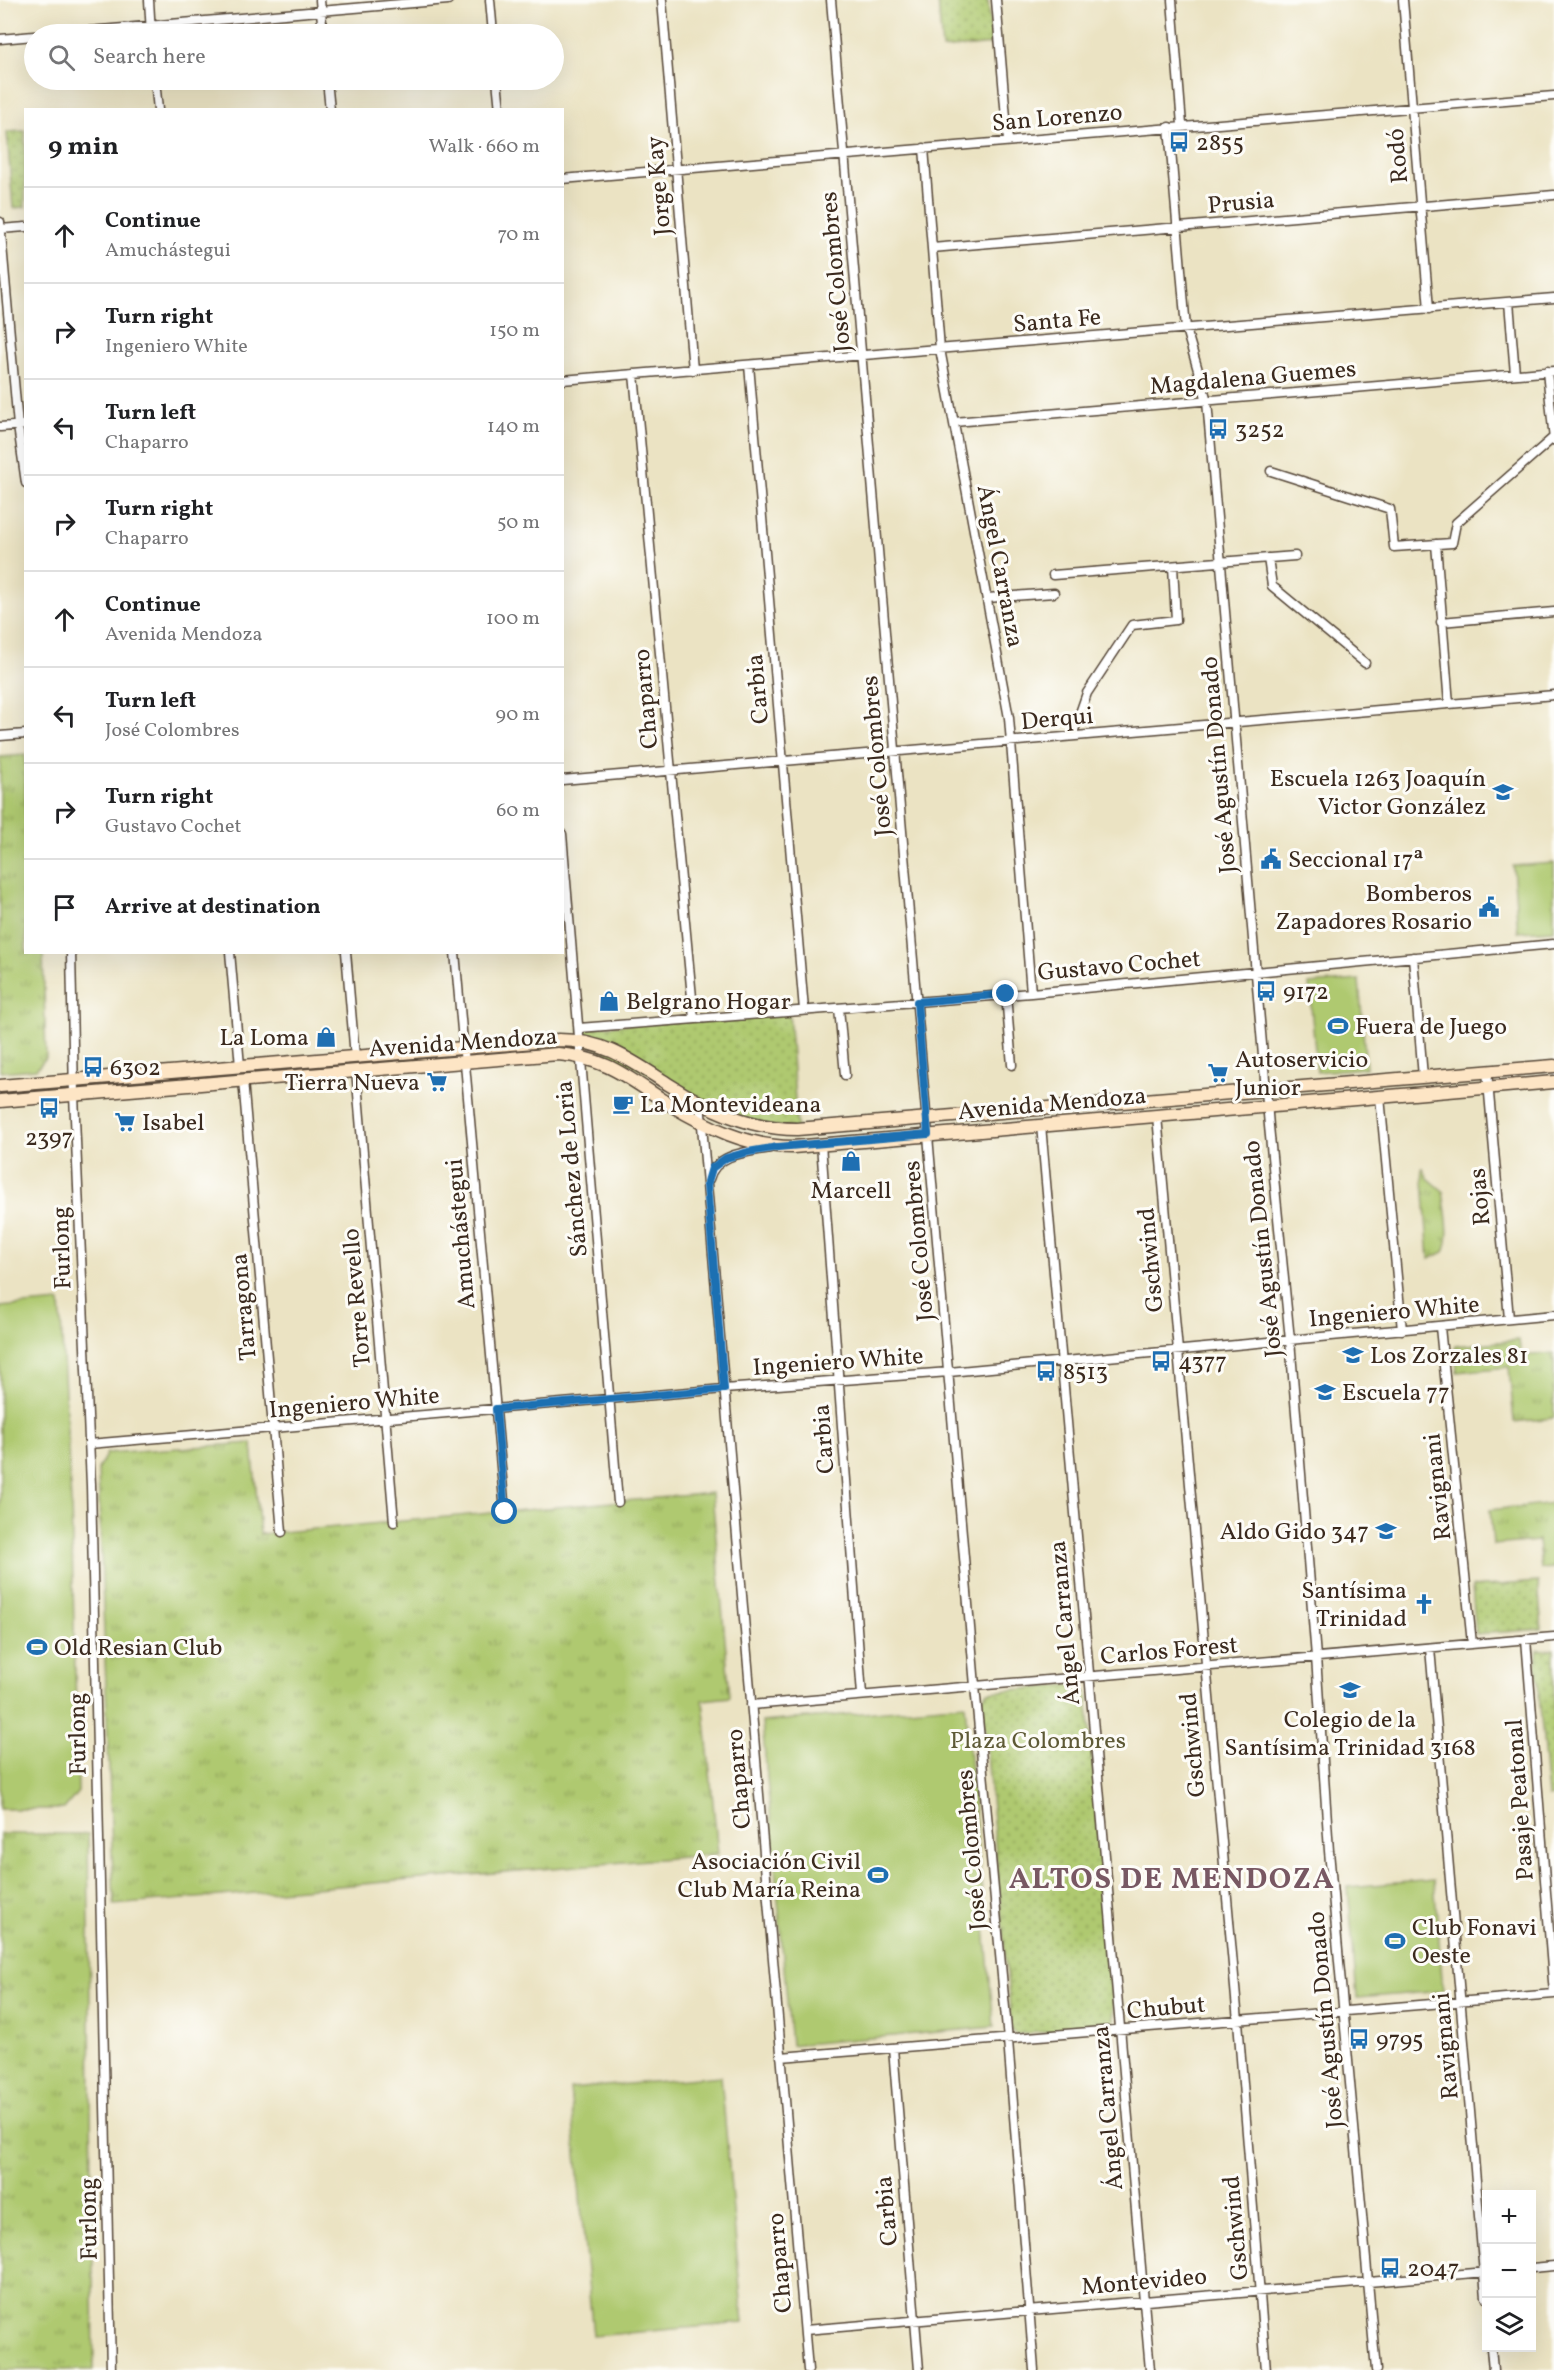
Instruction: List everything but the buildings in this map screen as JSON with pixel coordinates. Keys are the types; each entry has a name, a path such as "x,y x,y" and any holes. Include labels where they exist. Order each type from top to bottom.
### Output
{"main road":[{"name":"Avenida Mendoza","path":"0,1086 463,1048 580,1034 634,1061 700,1102 753,1124 779,1129 927,1119 1554,1066"},
{"name":"Avenida Mendoza","path":"0,1101 558,1054 582,1056 632,1079 670,1104 724,1133 754,1143 778,1147 1554,1082"}],"street":[{"path":"148,0 150,24"},
{"path":"321,0 322,24"},
{"path":"205,24 448,0"},
{"path":"490,0 492,24"},
{"name":"Jorge Kay","path":"662,0 693,370"},
{"name":"José Colombres","path":"831,0 975,1686 1008,2040 1034,2370"},
{"path":"996,0 1008,141"},
{"path":"1172,0 1182,125"},
{"name":"Rodó","path":"1403,0 1429,309"},
{"path":"0,39 24,37"},
{"path":"156,90 158,108"},
{"path":"328,90 330,108"},
{"path":"498,90 500,108"},
{"name":"San Lorenzo","path":"564,179 1182,125 1554,96"},
{"name":"José Agustín Donado","path":"1169,127 1186,329 1207,400 1267,1106 1290,1340 1329,1851 1376,2370"},
{"name":"Ángel Carranza","path":"924,148 940,349 1003,684 1011,742 1031,993"},
{"name":"Prusia","path":"932,248 1554,195"},
{"path":"0,222 24,454"},
{"path":"0,229 24,227"},
{"name":"Santa Fe","path":"564,380 1554,298"},
{"path":"1509,302 1515,374"},
{"name":"Carbia","path":"749,365 804,1010"},
{"path":"1271,471 1390,509 1394,547 1452,543 1456,523 1554,439 1550,371"},
{"name":"Magdalena Guemes","path":"954,423 1550,371"},
{"name":"Chaparro","path":"634,374 694,1019"},
{"path":"0,427 22,425"},
{"path":"1436,544 1449,704"},
{"path":"1053,575 1295,556"},
{"path":"1268,558 1272,586 1365,663"},
{"path":"1072,736 1087,693 1132,625 1176,620 1173,566"},
{"path":"987,598 1054,593"},
{"path":"1442,622 1554,612"},
{"name":"Derqui","path":"564,780 1554,695"},
{"path":"0,736 24,734"},
{"name":"Sánchez de Loria","path":"564,856 618,1502"},
{"name":"Gustavo Cochet","path":"580,1034 694,1019 1031,993 1554,944"},
{"name":"Furlong","path":"71,954 74,1095 89,1444 111,2370"},
{"path":"230,954 240,1066"},
{"path":"346,954 355,1056"},
{"name":"Amuchástegui","path":"455,954 505,1512"},
{"path":"1413,957 1423,1077"},
{"path":"1006,994 1012,1065"},
{"path":"839,1008 845,1075"},
{"name":"Torre Revello","path":"356,1070 394,1522"},
{"name":"Rojas","path":"1487,1071 1509,1319"},
{"name":"Tarragona","path":"243,1080 282,1532"},
{"path":"1380,1097 1402,1330"},
{"name":"Chaparro","path":"700,1102 808,2370"},
{"name":"Gschwind","path":"1157,1116 1238,2021 1266,2370"},
{"name":"Ángel Carranza","path":"1041,1125 1150,2370"},
{"name":"Carbia","path":"821,1144 862,1695"},
{"path":"707,1185 712,1168 726,1158 778,1147"},
{"name":"Ingeniero White","path":"89,1444 724,1389 949,1372 1554,1315"},
{"name":"Ravignani","path":"1440,1327 1472,1644"},
{"name":"Carlos Forest","path":"751,1705 1554,1637"},
{"name":"Pasaje Peatonal","path":"1526,1640 1554,1994"},
{"name":"Ravignani","path":"1430,1648 1483,2244"},
{"name":"Chubut","path":"781,2057 1554,1994"},
{"name":"Carbia","path":"893,2049 919,2370"},
{"path":"1536,2268 1554,2266"},
{"name":"Montevideo","path":"805,2330 1482,2272"},
{"path":"1491,2352 1493,2370"}],"green space":[{"path":"938,0 988,0 992,44 942,49"},
{"path":"24,131 24,207 13,208 7,132"},
{"path":"24,755 24,954 43,954 46,1058 36,1069 0,1072 0,757"},
{"path":"1554,863 1554,930 1518,932 1513,866"},
{"name":"Fuera de Juego","path":"1359,980 1366,1068 1317,1072 1309,984"},
{"path":"789,1012 797,1129 753,1124 580,1040 579,1028"},
{"path":"1422,1167 1428,1178 1443,1191 1447,1222 1448,1238 1444,1252 1429,1259"},
{"name":"Old Resian Club","path":"60,1302 71,1502 78,1792 64,1809 0,1809 0,1307"},
{"path":"1519,1340 1521,1356 1554,1353 1554,1418 1514,1422 1509,1367 1457,1372 1455,1346"},
{"path":"252,1443 260,1534 712,1493 730,1697 703,1700 718,1854 114,1905 98,1469 107,1453"},
{"path":"1554,1503 1554,1568 1541,1569 1538,1541 1493,1545 1490,1510"},
{"path":"1538,1582 1542,1629 1476,1634 1472,1587"},
{"path":"1554,1649 1554,1796 1548,1797 1536,1661 1538,1650"},
{"name":"Plaza Colombres","path":"1080,1684 1087,1693 1114,2020 1109,2027 1016,2034 1012,2031 982,1698 988,1692"},
{"name":"Asociación Civil Club María Reina","path":"965,1704 994,2027 791,2045 762,1722"},
{"path":"0,1834 88,1834 94,2370 0,2370"},
{"name":"Club Fonavi Oeste","path":"1434,1880 1443,1991 1357,1998 1348,1887"},
{"path":"721,2076 743,2323 593,2336 570,2089"}],"place":[{"name":"2855","path":"1179,142"},
{"name":"3252","path":"1218,429"},
{"name":"Escuela 1263 Joaquín Victor González","path":"1503,792"},
{"name":"Seccional 17ª","path":"1271,859"},
{"name":"Bomberos Zapadores Rosario","path":"1489,907"},
{"name":"9172","path":"1266,991"},
{"name":"Belgrano Hogar","path":"609,1001"},
{"name":"Fuera de Juego","path":"1338,1026"},
{"name":"La Loma","path":"326,1037"},
{"name":"6302","path":"93,1067"},
{"name":"Autoservicio Junior","path":"1218,1073"},
{"name":"Tierra Nueva","path":"437,1082"},
{"name":"La Montevideana","path":"623,1104"},
{"name":"2397","path":"49,1108"},
{"name":"Isabel","path":"125,1122"},
{"name":"Marcell","path":"851,1161"},
{"name":"Los Zorzales 81","path":"1353,1355"},
{"name":"4377","path":"1161,1361"},
{"name":"8513","path":"1046,1371"},
{"name":"Escuela 77","path":"1325,1392"},
{"name":"Aldo Gido 347","path":"1386,1531"},
{"name":"Santísima Trinidad","path":"1424,1604"},
{"name":"Old Resian Club","path":"37,1647"},
{"name":"Colegio de la Santísima Trinidad 3168","path":"1350,1690"},
{"name":"Asociación Civil Club María Reina","path":"878,1875"},
{"name":"Club Fonavi Oeste","path":"1395,1941"},
{"name":"9795","path":"1359,2039"},
{"name":"2047","path":"1390,2268"}],"district":[{"name":"ALTOS DE MENDOZA","path":"1172,1878"}],"route":[{"path":"505,1512 496,1409 724,1389 707,1185 712,1168 726,1158 778,1147 928,1134 917,1002 1006,994"}]}
